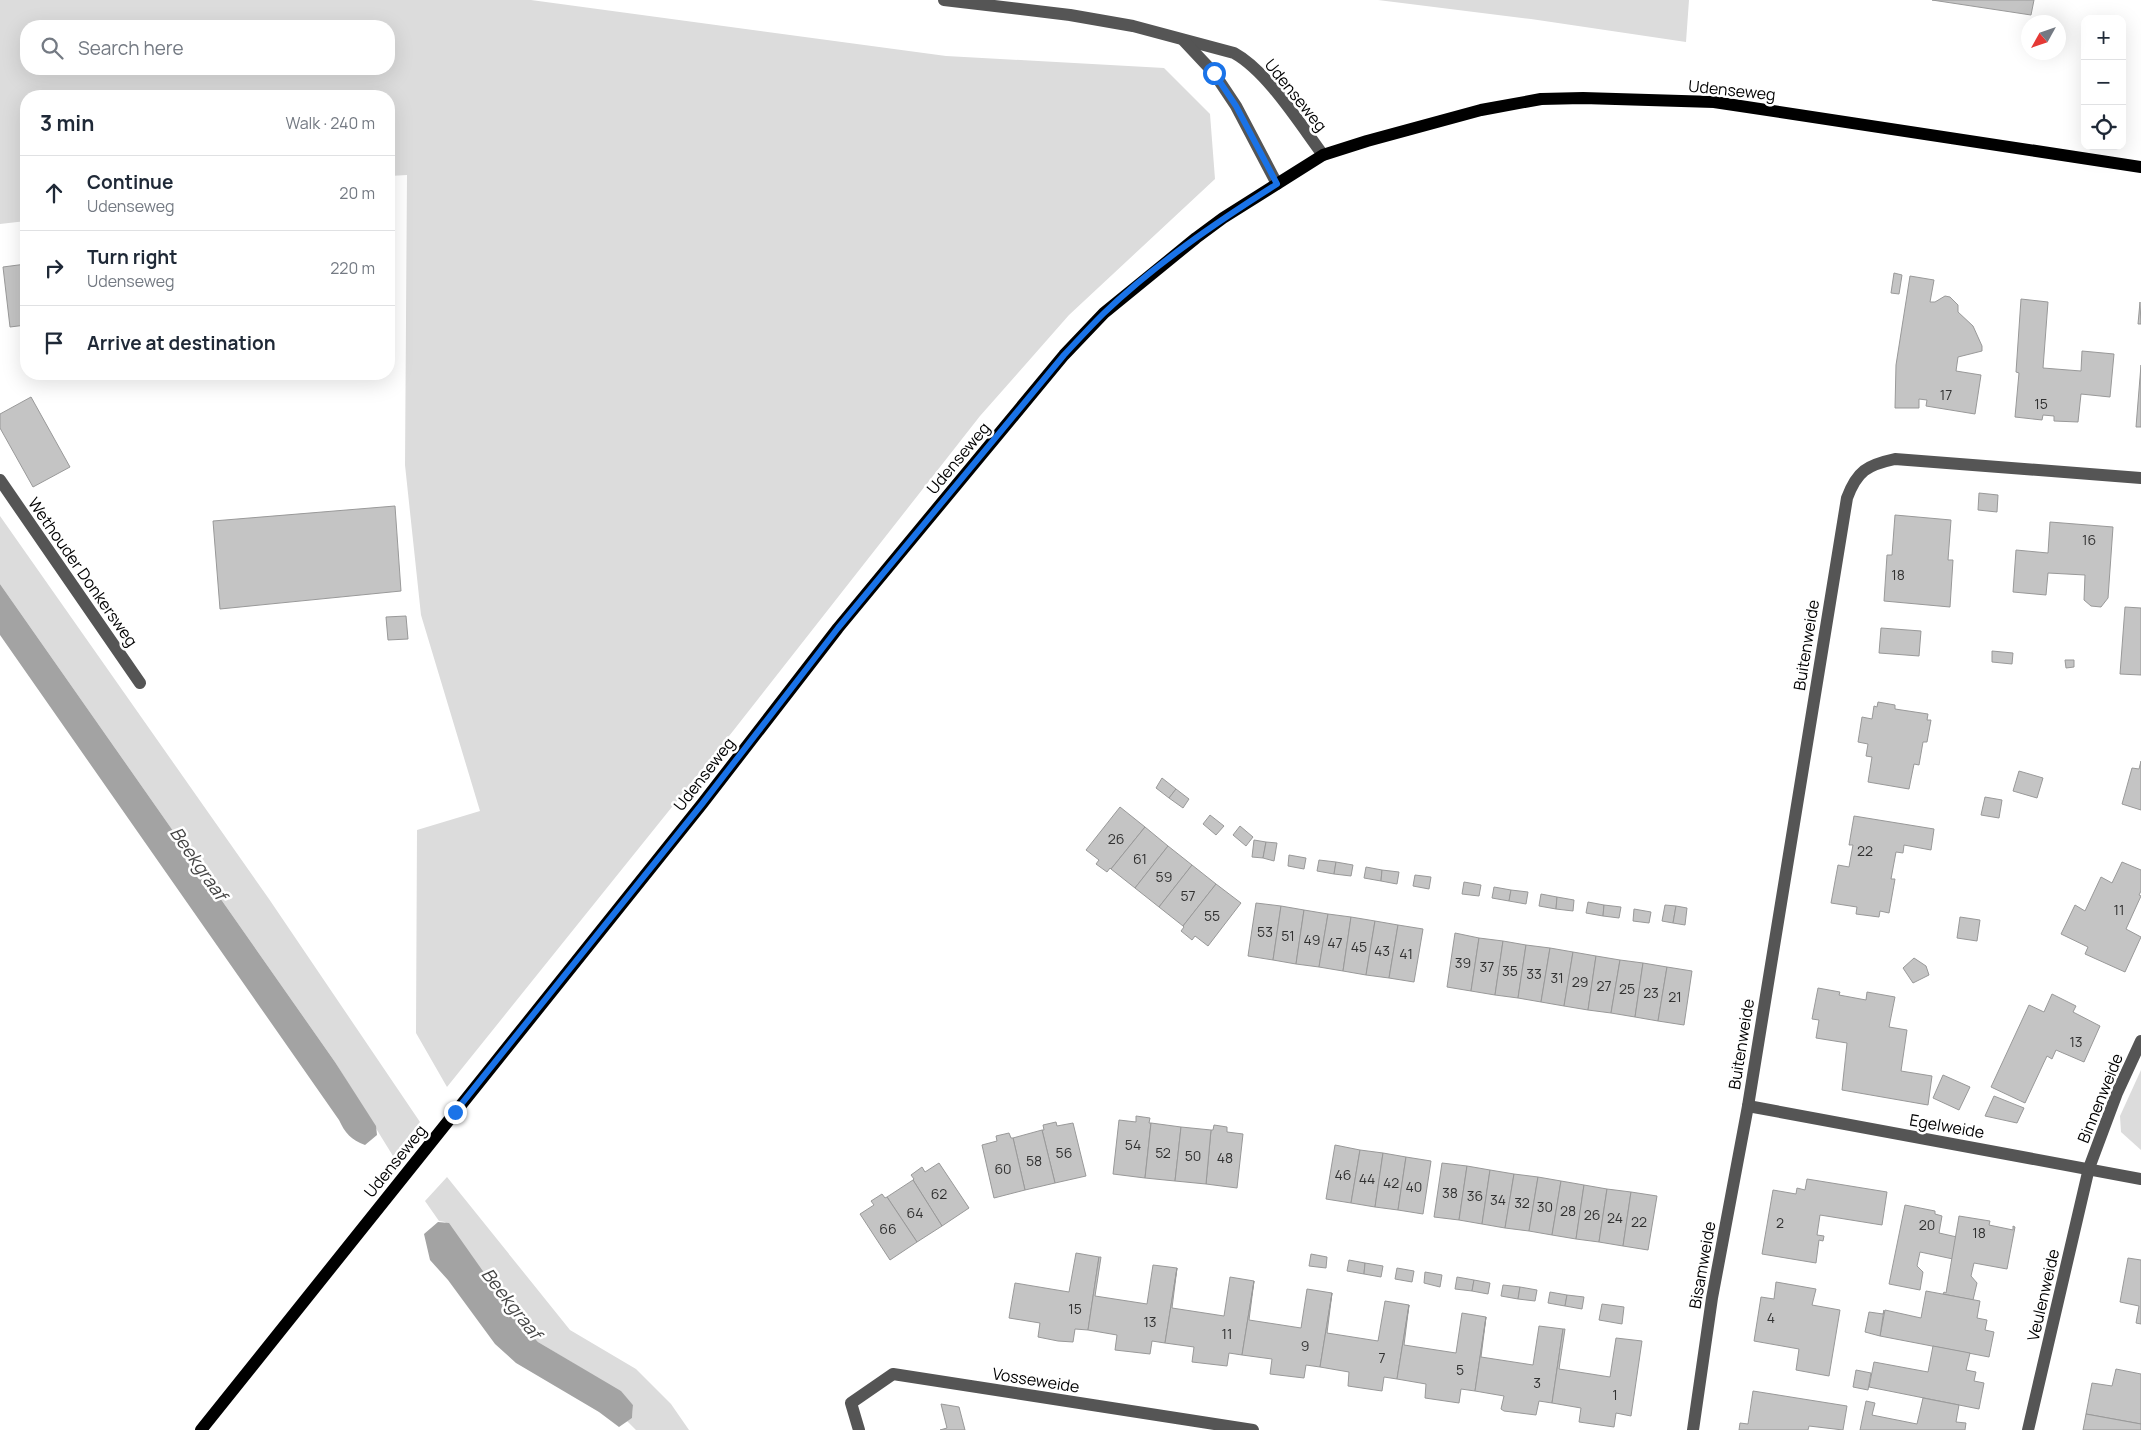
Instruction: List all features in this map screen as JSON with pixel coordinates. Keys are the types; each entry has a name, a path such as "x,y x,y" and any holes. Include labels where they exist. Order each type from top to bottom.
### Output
{"main road":[{"name":"Udenseweg","path":"201,1430 702,804 838,628 1064,355 1104,314 1142,281 1223,218 1323,155 1480,110 1541,99 1583,98 1714,102 2141,167"}],"street":[{"name":"Udenseweg","path":"944,0 1079,17 1133,26 1234,53 1247,60 1293,114 1323,155"},
{"path":"1184,41 1214,73 1236,106 1277,184"},
{"name":"Buitenweide","path":"1748,1106 1847,498 1852,483 1860,473 1875,464 1895,459 2141,478"},
{"name":"Wethouder Donkersweg","path":"0,480 140,683"},
{"name":"Binnenweide","path":"2089,1168 2117,1093 2141,1041"},
{"name":"Egelweide","path":"1748,1106 2141,1179"},
{"name":"Bisamweide","path":"1693,1430 1712,1298 1748,1106"},
{"name":"Veulenweide","path":"2028,1430 2089,1168"},
{"name":"Vosseweide","path":"859,1430 851,1402 893,1374 1253,1430"}],"shaded area":[{"path":"0,0 531,0 946,56 1164,68 1210,114 1215,179 1069,315 980,416 733,731 447,1087 416,1033 417,830 480,811 421,615 405,465 407,175 395,176 395,90 20,90 20,222 0,224"},
{"path":"1378,0 1689,0 1686,42 1531,19"},
{"path":"0,516 269,899 420,1122 393,1156 335,1062 0,584"},
{"path":"0,584 335,1062 376,1126 377,1135 365,1145 356,1141 346,1132 0,635"},
{"path":"2141,1070 2141,1150 2121,1132 2120,1116"},
{"path":"447,1177 570,1330 636,1369 671,1404 689,1430 636,1430 627,1421 632,1418 633,1405 621,1392 538,1342 516,1318 445,1222 439,1221 425,1201"},
{"path":"438,1222 449,1223 516,1318 538,1342 621,1391 633,1405 632,1418 619,1427 599,1412 516,1363 495,1344 448,1280 430,1260 424,1234"}],"building":[{"path":"1932,0 2034,0 2031,15"},
{"path":"20,265 20,326 10,327 3,267"},
{"path":"1894,273 1902,275 1899,294 1891,293"},
{"path":"1910,276 1934,280 1930,302 1935,302 1945,296 1950,297 1958,305 1958,312 1973,326 1982,346 1982,351 1958,357 1956,371 1981,375 1975,414 1926,406 1927,400 1919,399 1919,408 1895,408 1896,365"},
{"path":"2021,299 2048,302 2043,368 2081,371 2082,351 2114,354 2110,397 2081,394 2078,422 2054,421 2054,416 2043,415 2042,420 2015,417 2019,373 2016,372"},
{"path":"2140,302 2141,324 2138,324"},
{"path":"2141,365 2141,427 2136,427"},
{"path":"31,397 70,467 33,487 0,428 0,414"},
{"path":"1979,493 1998,495 1997,512 1978,510"},
{"path":"395,506 401,591 220,609 213,521"},
{"path":"1895,515 1951,520 1948,560 1953,560 1950,607 1884,601 1887,555 1892,555"},
{"path":"2050,522 2113,527 2108,598 2101,607 2091,606 2084,600 2085,575 2048,573 2046,595 2013,592 2016,550 2048,553"},
{"path":"2125,607 2141,608 2141,675 2120,674"},
{"path":"406,616 408,639 388,640 386,617"},
{"path":"1881,628 1921,631 1919,656 1879,653"},
{"path":"1992,651 2013,653 2012,664 1992,662"},
{"path":"2065,660 2074,660 2074,667 2066,668"},
{"path":"1878,702 1895,705 1895,709 1928,714 1927,720 1931,720 1927,742 1923,742 1919,765 1914,764 1909,789 1868,782 1872,757 1866,756 1868,744 1858,742 1862,717 1872,719 1874,706 1877,707"},
{"path":"2141,761 2141,810 2122,804 2132,768 2139,769"},
{"path":"2019,771 2043,778 2037,798 2013,791"},
{"path":"1162,778 1176,789 1169,798 1156,788"},
{"path":"1176,789 1189,799 1183,808 1169,798"},
{"path":"1985,797 2002,800 1999,818 1981,815"},
{"path":"1120,807 1145,827 1107,872 1096,864 1099,860 1086,850"},
{"path":"1210,815 1224,826 1216,835 1203,824"},
{"path":"1854,816 1934,829 1931,850 1904,845 1903,853 1896,852 1891,879 1895,879 1889,913 1880,911 1879,917 1856,914 1857,907 1831,903 1838,865 1849,867 1853,845 1849,845"},
{"path":"1240,826 1253,837 1246,846 1233,835"},
{"path":"1145,827 1168,846 1135,888 1111,869"},
{"path":"1254,840 1266,842 1263,858 1252,857"},
{"path":"1266,842 1277,843 1274,861 1263,858"},
{"path":"1168,846 1192,865 1159,907 1135,888"},
{"path":"1289,855 1306,858 1304,869 1288,866"},
{"path":"1319,860 1336,862 1334,874 1317,871"},
{"path":"1336,862 1353,865 1351,876 1334,874"},
{"path":"2122,862 2141,870 2141,891 2139,895 2141,896 2126,929 2141,937 2125,972 2085,954 2088,947 2061,934 2075,905 2085,911 2101,877 2112,883"},
{"path":"1192,865 1216,884 1183,926 1159,907"},
{"path":"1366,867 1382,870 1381,881 1364,878"},
{"path":"1382,870 1399,872 1397,884 1381,881"},
{"path":"1415,875 1431,877 1429,889 1413,886"},
{"path":"1464,882 1481,885 1479,896 1462,894"},
{"path":"1216,884 1241,903 1208,946 1195,936 1192,940 1181,931"},
{"path":"1494,887 1511,890 1509,901 1492,898"},
{"path":"1511,890 1528,892 1526,904 1509,901"},
{"path":"1541,894 1557,897 1556,909 1539,906"},
{"path":"1557,897 1574,900 1573,911 1556,909"},
{"path":"1588,902 1604,905 1603,916 1586,913"},
{"path":"1256,903 1281,906 1273,960 1248,956"},
{"path":"1604,905 1621,907 1619,918 1603,916"},
{"path":"1665,905 1676,906 1673,923 1662,921"},
{"path":"1281,906 1304,910 1296,964 1273,960"},
{"path":"1676,906 1687,908 1685,925 1673,923"},
{"path":"1634,909 1651,912 1649,923 1633,921"},
{"path":"1304,910 1328,914 1319,967 1296,964"},
{"path":"1328,914 1351,917 1343,971 1319,967"},
{"path":"1351,917 1375,921 1366,975 1343,971"},
{"path":"1960,917 1980,920 1977,941 1957,938"},
{"path":"1375,921 1398,925 1389,978 1366,975"},
{"path":"1398,925 1423,929 1414,982 1389,978"},
{"path":"1455,933 1479,938 1471,991 1447,987"},
{"path":"1479,938 1503,941 1495,995 1471,991"},
{"path":"1503,941 1526,945 1518,998 1495,995"},
{"path":"1526,945 1550,948 1541,1002 1518,998"},
{"path":"1550,948 1573,952 1564,1006 1541,1002"},
{"path":"1573,952 1596,956 1588,1010 1564,1006"},
{"path":"1596,956 1620,960 1611,1013 1588,1010"},
{"path":"1914,958 1926,966 1929,975 1913,983 1903,968"},
{"path":"1620,960 1643,963 1635,1017 1611,1013"},
{"path":"1643,963 1667,967 1658,1021 1635,1017"},
{"path":"1667,967 1692,971 1684,1025 1658,1021"},
{"path":"1818,988 1840,992 1839,995 1866,1000 1867,992 1895,997 1889,1027 1907,1030 1901,1071 1932,1076 1928,1105 1842,1090 1847,1043 1816,1038 1819,1020 1812,1019"},
{"path":"2052,994 2076,1006 2073,1012 2100,1026 2084,1062 2056,1050 2052,1059 2047,1056 2025,1103 1991,1087 2029,1005 2044,1012"},
{"path":"1943,1075 1970,1087 1959,1110 1933,1098"},
{"path":"1994,1096 2024,1108 2017,1123 1985,1116"},
{"path":"1136,1116 1150,1118 1149,1123 1151,1123 1145,1178 1113,1174 1119,1120 1136,1122"},
{"path":"1056,1122 1057,1126 1073,1123 1086,1176 1055,1183 1042,1130 1044,1130 1043,1125"},
{"path":"1151,1123 1181,1127 1175,1181 1145,1178"},
{"path":"1214,1125 1227,1127 1227,1132 1243,1134 1237,1188 1206,1184 1211,1130 1213,1130"},
{"path":"1181,1127 1211,1130 1206,1184 1175,1181"},
{"path":"1042,1130 1055,1183 1025,1190 1013,1138"},
{"path":"1009,1133 1011,1138 1013,1138 1025,1190 994,1198 982,1145 997,1141 996,1136"},
{"path":"1335,1145 1360,1150 1351,1203 1326,1199"},
{"path":"1360,1150 1383,1153 1375,1207 1351,1203"},
{"path":"1383,1153 1406,1157 1398,1210 1375,1207"},
{"path":"1406,1157 1431,1161 1423,1214 1398,1210"},
{"path":"939,1163 969,1208 942,1226 911,1175 922,1167 925,1172"},
{"path":"1442,1163 1467,1166 1459,1220 1434,1217"},
{"path":"1467,1166 1490,1170 1482,1224 1459,1220"},
{"path":"1490,1170 1514,1174 1505,1228 1482,1224"},
{"path":"1514,1174 1538,1177 1529,1231 1505,1228"},
{"path":"1538,1177 1561,1181 1552,1235 1529,1231"},
{"path":"1807,1179 1887,1192 1882,1225 1820,1215 1817,1235 1824,1236 1823,1241 1819,1240 1816,1263 1762,1254 1773,1190 1796,1194 1797,1188 1805,1190"},
{"path":"913,1180 942,1226 917,1242 887,1197"},
{"path":"1561,1181 1584,1185 1576,1239 1552,1235"},
{"path":"1584,1185 1607,1189 1599,1242 1576,1239"},
{"path":"1607,1189 1631,1192 1623,1246 1599,1242"},
{"path":"1631,1192 1657,1196 1648,1250 1623,1246"},
{"path":"882,1194 885,1198 887,1197 917,1242 890,1260 860,1214 874,1205 871,1201"},
{"path":"1905,1205 1935,1211 1935,1214 1942,1216 1939,1233 1957,1237 1953,1259 1920,1252 1917,1266 1923,1272 1920,1290 1889,1284"},
{"path":"1959,1216 1990,1221 1989,1225 2013,1230 2013,1226 2015,1227 2007,1269 1974,1263 1971,1276 1977,1283 1973,1300 1943,1294 1944,1292 1946,1293"},
{"path":"1076,1253 1099,1257 1088,1330 1075,1329 1073,1342 1058,1341 1038,1337 1040,1323 1009,1318 1015,1283 1069,1292"},
{"path":"1311,1254 1327,1257 1326,1268 1309,1266"},
{"path":"1099,1257 1101,1257 1095,1296 1147,1304 1153,1265 1177,1268 1165,1343 1152,1341 1150,1354 1115,1350 1117,1335 1088,1330"},
{"path":"2128,1258 2141,1260 2141,1324 2136,1323 2139,1306 2120,1302"},
{"path":"1349,1260 1365,1263 1364,1274 1347,1271"},
{"path":"1365,1263 1383,1266 1381,1277 1364,1274"},
{"path":"1177,1268 1172,1308 1224,1316 1230,1277 1254,1281 1242,1355 1229,1353 1227,1366 1192,1362 1194,1347 1165,1343"},
{"path":"1397,1268 1414,1271 1412,1282 1395,1279"},
{"path":"1425,1272 1442,1275 1440,1287 1424,1283"},
{"path":"1457,1277 1474,1280 1472,1291 1455,1289"},
{"path":"1474,1280 1490,1283 1488,1294 1472,1291"},
{"path":"1254,1281 1249,1320 1301,1328 1307,1289 1332,1293 1320,1367 1306,1365 1304,1378 1270,1374 1272,1359 1242,1355"},
{"path":"1776,1282 1816,1289 1812,1305 1840,1310 1829,1376 1796,1370 1799,1349 1754,1341 1761,1297 1774,1299"},
{"path":"1503,1285 1520,1287 1518,1299 1501,1296"},
{"path":"1520,1287 1537,1290 1535,1301 1518,1299"},
{"path":"1926,1291 1980,1301 1977,1318 1987,1320 1985,1330 1994,1332 1989,1357 1880,1336 1885,1310 1921,1318"},
{"path":"1550,1292 1567,1295 1565,1306 1548,1303"},
{"path":"1332,1293 1327,1333 1378,1341 1385,1301 1409,1305 1397,1379 1384,1377 1382,1391 1348,1386 1349,1372 1320,1367"},
{"path":"1567,1295 1584,1297 1582,1309 1565,1306"},
{"path":"1602,1304 1624,1307 1622,1324 1599,1320"},
{"path":"1409,1305 1404,1345 1456,1353 1462,1313 1486,1317 1475,1391 1461,1389 1459,1403 1425,1398 1426,1384 1397,1379"},
{"path":"1884,1310 1880,1336 1865,1332 1869,1312 1883,1314"},
{"path":"1486,1317 1481,1357 1533,1365 1539,1326 1563,1329 1552,1403 1539,1401 1536,1415 1504,1411 1501,1409 1504,1396 1475,1391"},
{"path":"1563,1329 1565,1329 1559,1369 1610,1377 1616,1338 1642,1341 1631,1416 1616,1413 1614,1427 1579,1422 1581,1408 1552,1403"},
{"path":"1933,1346 1970,1353 1966,1370 1976,1372 1974,1381 1984,1383 1979,1409 1869,1387 1874,1362 1928,1372"},
{"path":"2116,1369 2141,1374 2141,1424 2086,1414 2092,1383 2112,1386"},
{"path":"1856,1370 1871,1373 1868,1390 1853,1387"},
{"path":"1753,1391 1847,1406 1843,1430 1809,1426 1808,1430 1739,1430 1740,1423 1748,1424"},
{"path":"1923,1398 1959,1405 1956,1422 1966,1423 1965,1430 1860,1430 1866,1401 1875,1403 1872,1415 1917,1424"},
{"path":"941,1404 959,1407 965,1430 940,1430 947,1428"},
{"path":"2086,1414 2141,1424 2141,1430 2083,1430"}],"route":[{"path":"455,1112 702,804 838,628 1064,355 1104,314 1142,281 1223,218 1277,184 1236,106 1214,73"}],"water label":[{"name":"Beekgraaf","path":"199,863"},
{"name":"Beekgraaf","path":"512,1303"}]}
